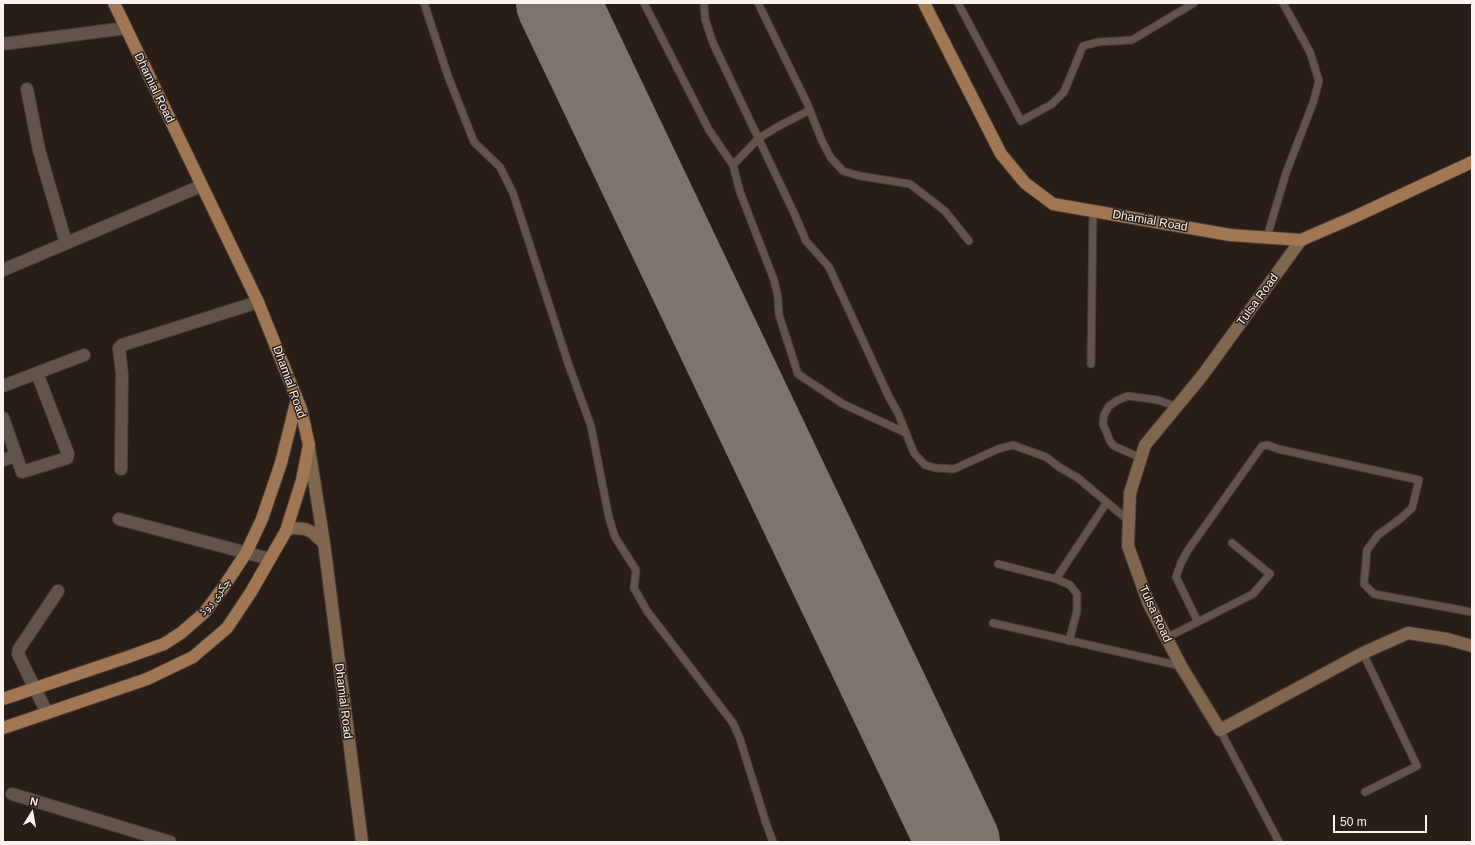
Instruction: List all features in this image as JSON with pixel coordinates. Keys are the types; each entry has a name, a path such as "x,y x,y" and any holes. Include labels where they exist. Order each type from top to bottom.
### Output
{"main road":[{"name":"Dhamial Road","path":"114,3 258,302 301,409 308,445"},
{"name":"Dhamial Road","path":"924,3 1001,154 1025,183 1053,204 1230,235 1301,240 1472,162"},
{"name":"چکری روڈ","path":"3,699 35,690 167,642 188,627 205,612 225,586 246,553 262,519 281,463 297,399"},
{"path":"3,728 147,680 193,657 227,628 251,592 286,531 302,480 308,445"}],"street":[{"path":"3,44 126,28"},
{"path":"27,89 39,150 66,243"},
{"path":"3,270 201,186"},
{"name":"Tulsa Road","path":"1220,730 1181,666 1148,602 1128,546 1130,493 1145,445 1202,376 1301,240"},
{"path":"121,469 122,374 119,348 122,345 258,302"},
{"path":"3,386 84,355"},
{"path":"3,418 21,471 24,473 68,457 37,373"},
{"name":"Dhamial Road","path":"308,445 324,543 362,842"},
{"path":"3,460 16,456"},
{"path":"119,519 270,559"},
{"path":"286,531 292,528 305,529 312,532 324,543"},
{"path":"47,713 18,654 19,649 58,591"},
{"path":"1220,730 1363,653 1408,633 1447,639 1472,646"},
{"path":"12,794 170,842"}],"lane":[{"path":"424,3 448,76 474,142 500,167 513,193 568,363 591,426 609,518 615,537 636,570 634,588 647,611 733,723 740,739 773,842"},
{"path":"644,3 709,130 733,165 740,192 774,280 778,297 779,315 798,374 843,404 906,433"},
{"path":"704,3 705,19 713,42 806,241 829,267 914,453 925,465 936,468 954,469 998,448 1013,445 1046,457 1059,467 1078,478 1129,521"},
{"path":"758,3 810,110 830,158 843,171 860,176 910,184 945,211 969,241"},
{"path":"958,3 1021,121 1052,104 1064,92 1083,46 1098,42 1132,40 1194,3"},
{"path":"1267,237 1286,173 1313,104 1319,81 1310,52 1283,3"},
{"path":"733,165 758,138 810,110"},
{"path":"1091,364 1093,211"},
{"path":"1141,458 1114,446 1110,441 1103,424 1104,415 1109,406 1128,396 1158,400 1176,407"},
{"path":"1198,622 1176,577 1181,563 1188,550 1262,446 1268,445 1278,449 1419,480 1412,508 1378,536 1367,550 1364,584 1374,594 1472,612"},
{"path":"1056,579 1107,502"},
{"path":"1166,638 1253,594 1270,574 1232,543"},
{"path":"998,564 1056,579 1070,585 1077,594 1077,611 1069,641"},
{"path":"993,623 1181,666"},
{"path":"1363,653 1417,766 1365,792"},
{"path":"1220,730 1279,842"}],"runway":[{"path":"558,3 958,842"}]}
